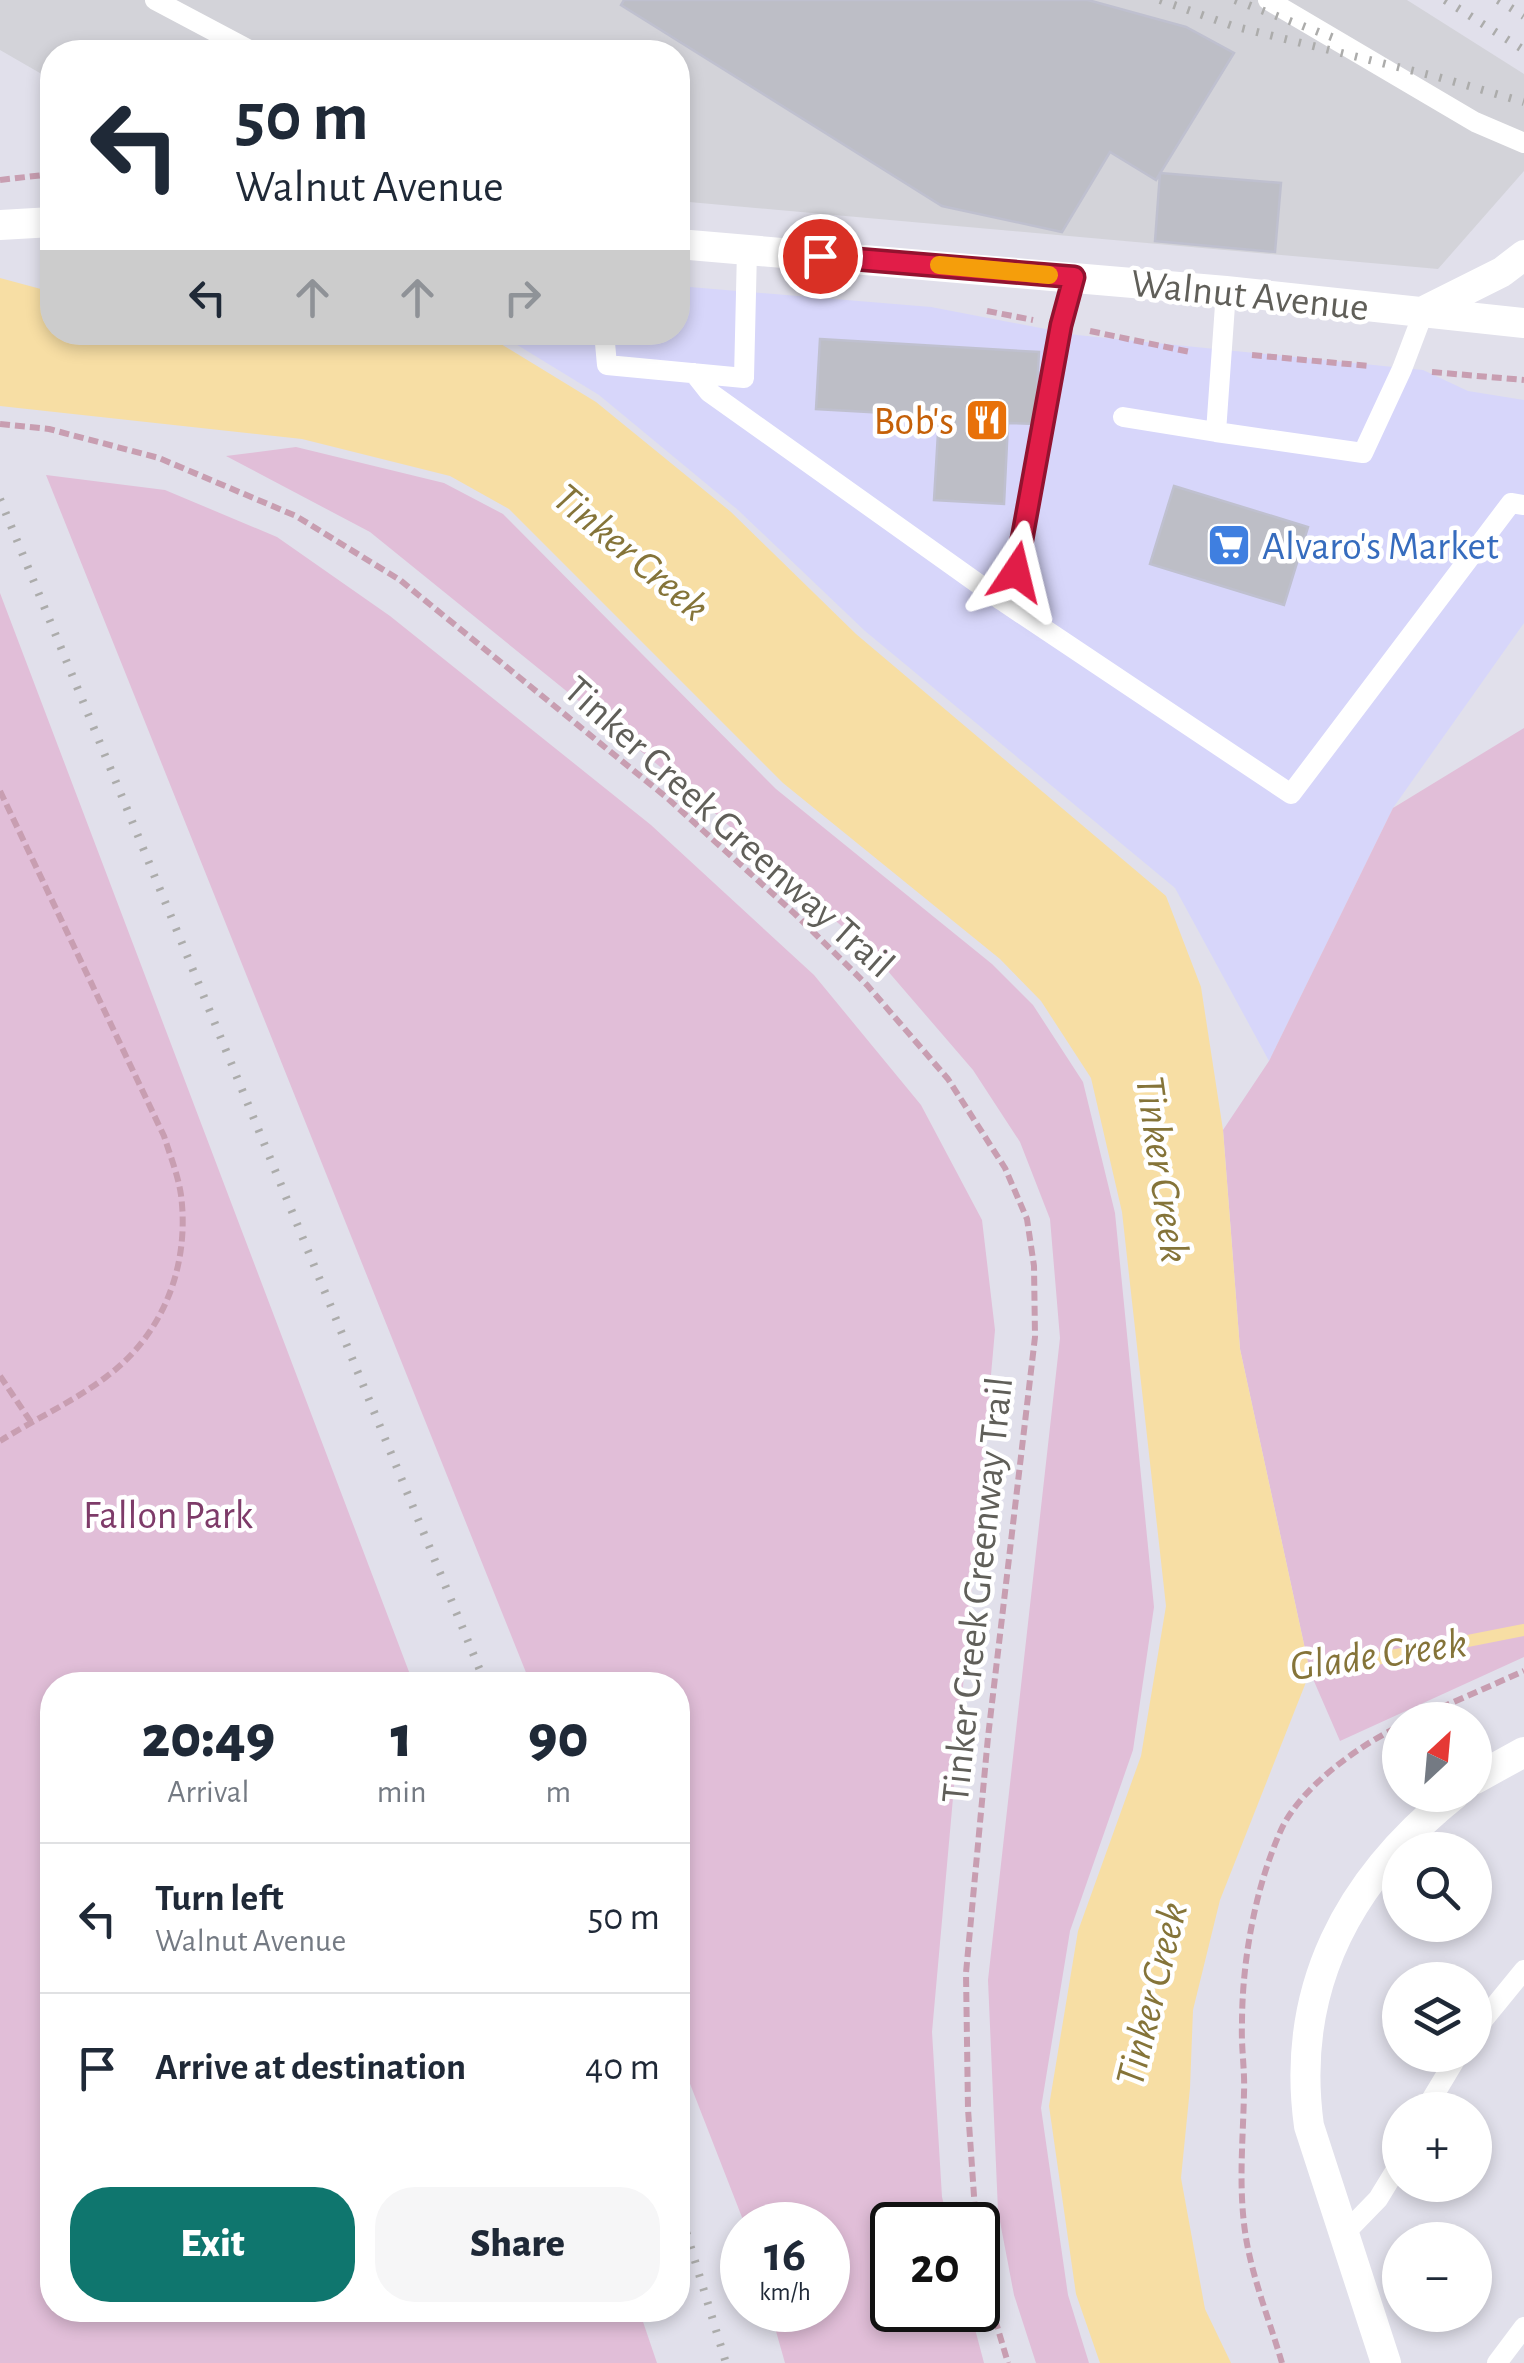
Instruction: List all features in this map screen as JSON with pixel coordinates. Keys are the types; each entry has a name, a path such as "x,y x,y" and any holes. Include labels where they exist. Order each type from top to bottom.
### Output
{"street":[{"path":"0,225 40,223"},
{"name":"Walnut Avenue","path":"690,245 1226,291 1524,323"},
{"path":"1424,311 1502,272 1524,254"},
{"path":"1492,1770 1524,1752"},
{"path":"1386,2363 1309,2126 1305,2039 1318,1979 1344,1918 1379,1866 1436,1812"}],"lane":[{"path":"155,0 230,40"},
{"path":"1268,0 1475,122 1524,143"},
{"path":"605,345 607,365 744,378 748,250"},
{"path":"1001,600 1016,572 1061,325 1074,277"},
{"path":"1216,432 1226,291"},
{"path":"1123,417 1364,453 1424,311"},
{"path":"694,373 709,392 1001,600 1291,794 1511,503 1524,505"},
{"path":"1492,2009 1524,1970"},
{"path":"1344,2234 1382,2192"},
{"path":"1497,2363 1524,2327"}],"path":[{"path":"0,180 40,175"},
{"path":"1082,330 1178,351"},
{"path":"1263,356 1375,366"},
{"path":"1448,374 1524,380"},
{"name":"Tinker Creek Greenway Trail","path":"0,424 49,429 159,458 296,516 400,580 666,797 795,914 867,985 948,1079 1004,1168 1026,1219 1034,1266 1035,1336 990,1718 966,1973 969,2128 975,2202"},
{"path":"0,791 164,1136 181,1192 183,1240 175,1278 157,1322 134,1354 104,1378 0,1440"},
{"path":"0,1376 31,1422"},
{"path":"1454,1702 1524,1671"},
{"name":"Tinker Creek Greenway Trail","path":"999,2332 1008,2363"}],"shaded area":[{"path":"0,0 1407,0 1524,74 1524,171 1438,269 690,202 690,40 40,40 40,73 0,50"},
{"path":"690,287 931,307 1077,335 1423,370 1468,391 1524,400 1524,623 1393,808 1269,1061 1175,888 865,631 738,510 599,395 518,345 690,345"}],"green space":[{"path":"296,447 444,483 503,514 776,789 992,964 1033,1005 1083,1082 1115,1213 1154,1607 1133,1750 1070,1931 1041,2108 1068,2295 1089,2363 1036,2363 1014,2295 998,2202 988,1980 1060,1338 1050,1219 1020,1142 973,1070 874,955 690,791 370,532 226,456"},
{"path":"46,475 165,490 277,537 390,616 651,825 814,975 921,1105 982,1220 995,1330 932,2032 943,2202 870,2202 870,2332 976,2332 984,2363 785,2363 776,2332 850,2332 850,2202 736,2202 690,2084 690,1672 526,1672"},
{"name":"Fallon Park","path":"0,593 409,1672 40,1672 40,2322 643,2322 657,2363 0,2363"},
{"path":"1524,728 1524,1657 1425,1702 1382,1702 1382,1722 1340,1741 1310,1672 1240,1349 1223,1130 1269,1061 1393,808"}],"water":[{"name":"Tinker Creek","path":"0,278 40,289 40,345 502,345 596,402 731,512 856,634 1166,896 1201,987 1223,1130 1240,1349 1310,1672 1220,1900 1193,2010 1181,2178 1205,2309 1231,2363 1100,2363 1076,2294 1049,2106 1078,1931 1141,1756 1166,1606 1122,1212 1091,1078 1041,1001 1000,959 783,783 509,509 450,476 302,439 0,406"}],"building":[{"path":"624,0 1088,0 1186,27 1234,53 1156,180 1110,152 1062,232 942,206 690,48 690,40 677,40 621,5"},
{"path":"1160,173 1281,183 1275,252 1155,241"},
{"name":"Bob's","path":"820,339 1039,352 1035,424 1008,423 1004,504 934,500 939,416 816,409"},
{"name":"Alvaro's Market","path":"1174,486 1308,527 1284,605 1150,564"}],"waterway":[{"name":"Glade Creek","path":"1296,1671 1310,1672 1524,1630"}],"railway":[{"path":"1160,0 1233,26 1524,102"},
{"path":"1235,0 1342,41"},
{"path":"1445,0 1524,50"},
{"path":"1498,0 1524,16"},
{"path":"0,499 481,1672"},
{"path":"690,2244 726,2363"}],"slow traffic":[{"path":"939,265 1049,275"}],"place":[{"name":"Bob's","path":"987,420"},
{"name":"Alvaro's Market","path":"1229,545"}],"route":[{"path":"820,256 1074,277 1061,325 1016,572"}]}
